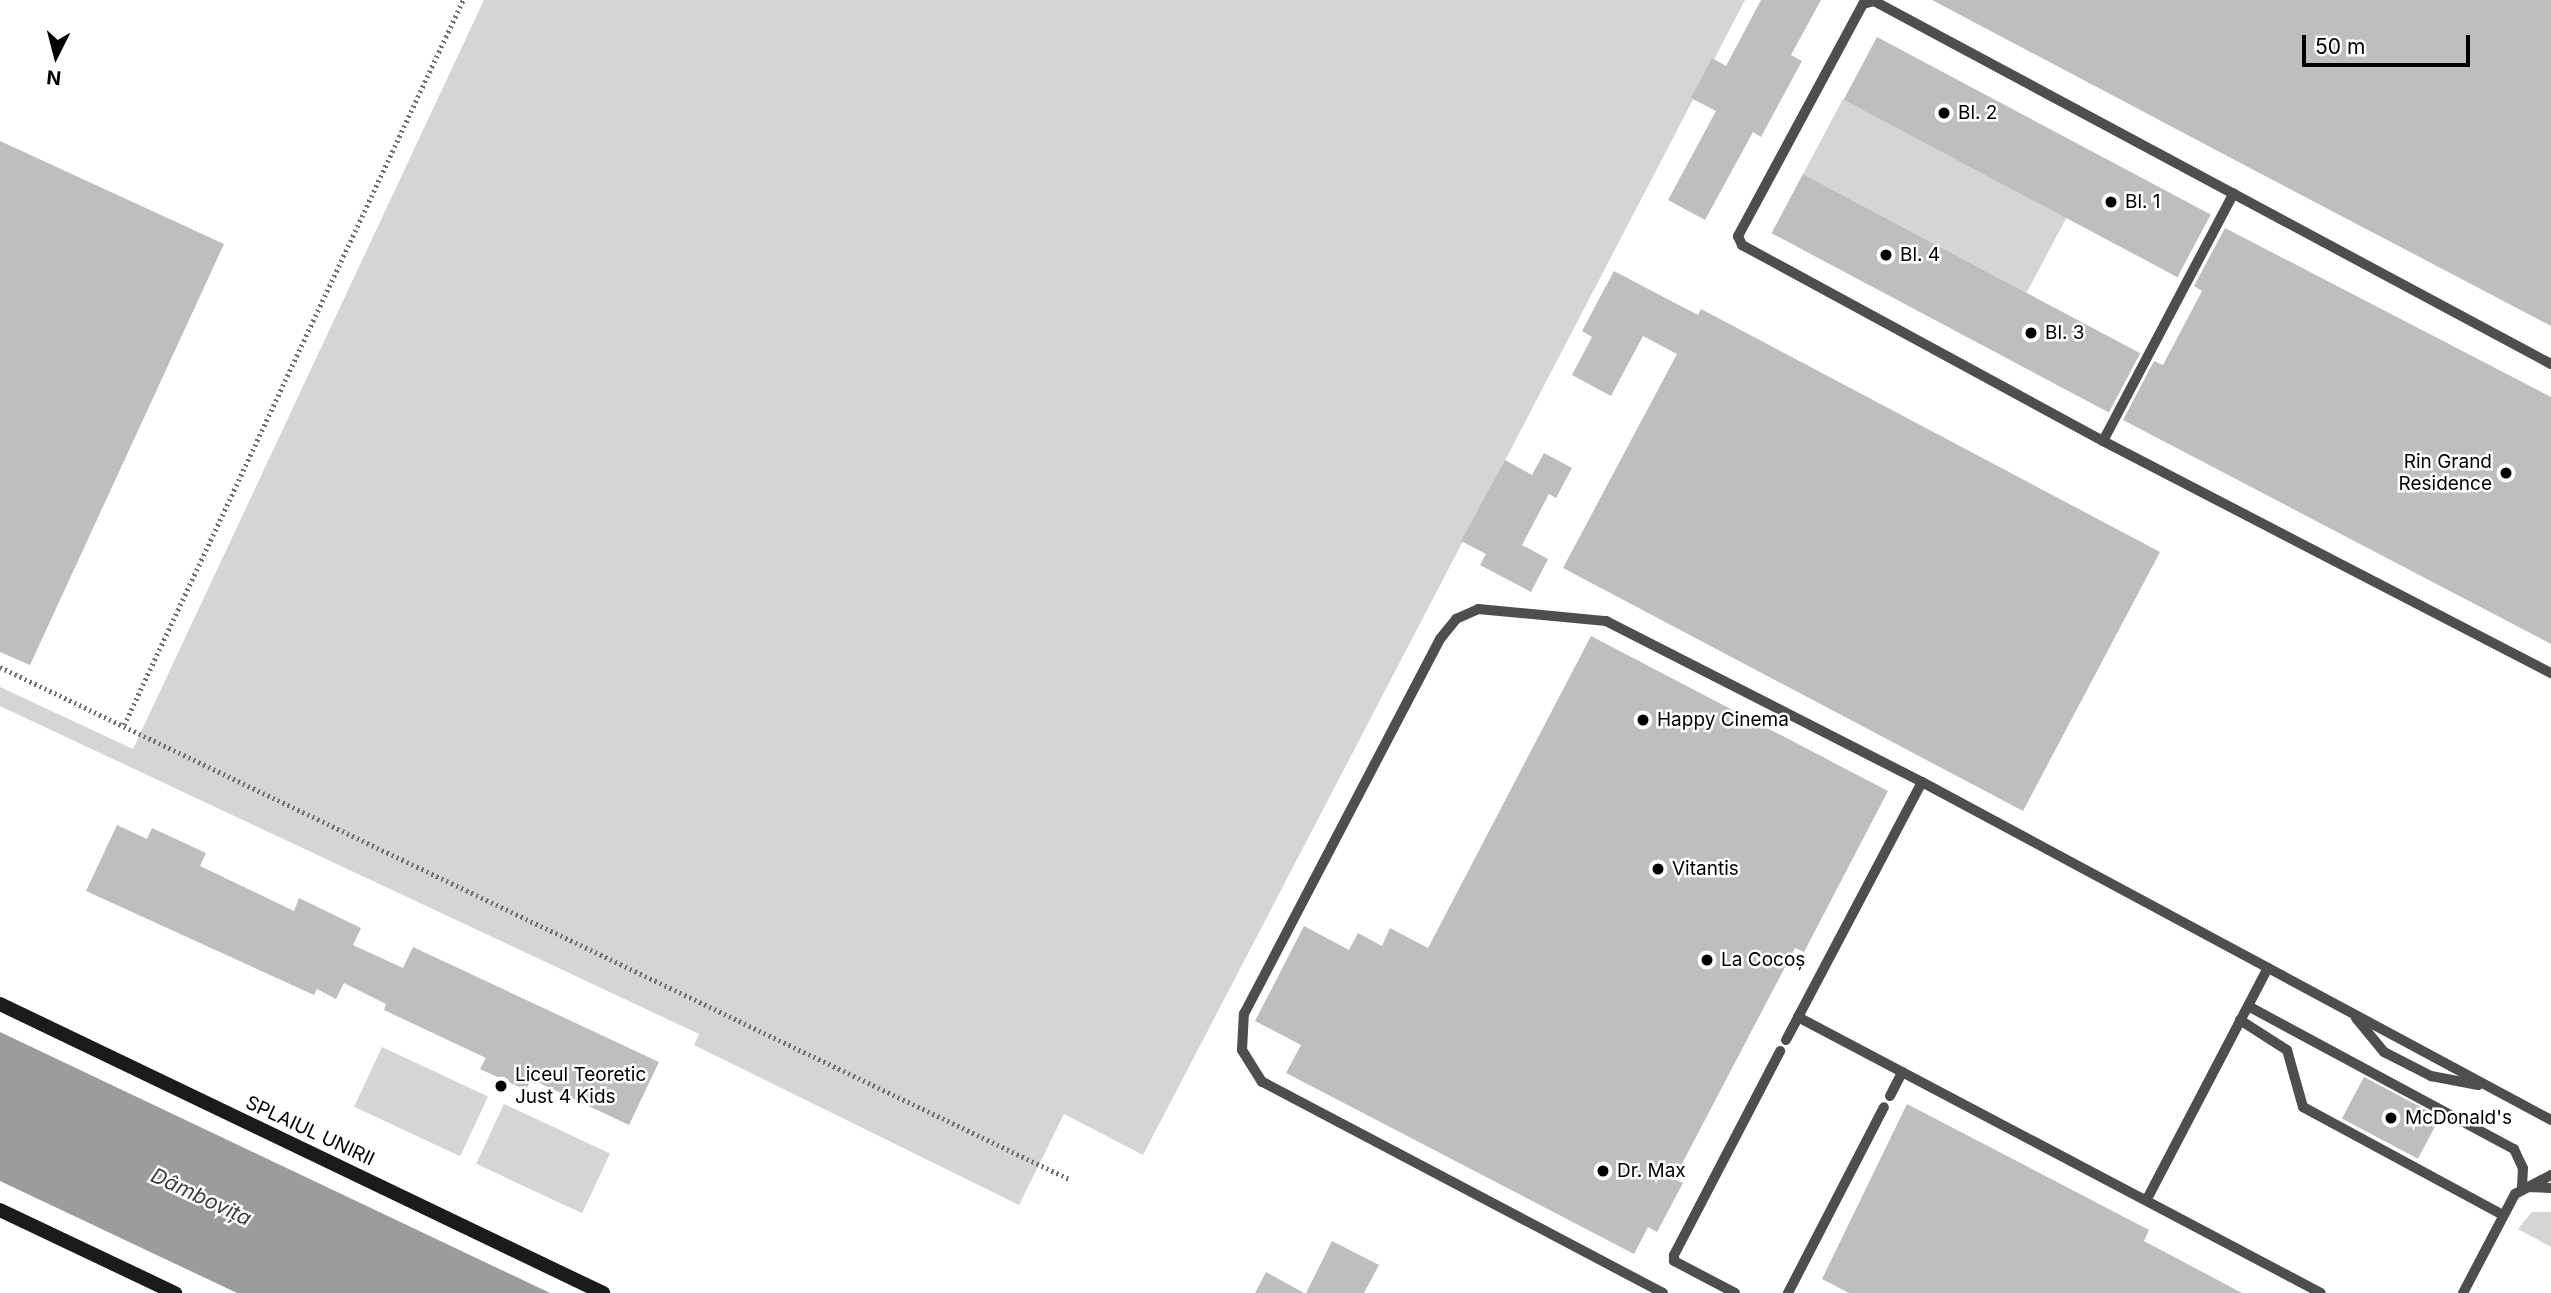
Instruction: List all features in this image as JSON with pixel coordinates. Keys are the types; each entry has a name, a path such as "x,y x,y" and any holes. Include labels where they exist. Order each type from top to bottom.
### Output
{"main road":[{"name":"SPLAIUL UNIRII","path":"0,1004 603,1293"},
{"path":"0,1210 176,1293"}],"lane":[{"path":"2551,364 1874,1 1863,5 1738,236 1742,245 2103,441 2551,673"},
{"path":"2103,441 2234,193"},
{"path":"1663,1293 1262,1082 1242,1049 1244,1014 1440,639 1456,619 1478,609 1606,621 1922,782 2551,1120"},
{"path":"1786,1040 1922,782"},
{"path":"2147,1199 2267,968"},
{"path":"2248,1006 2514,1149 2523,1168 2522,1188"},
{"path":"2353,1014 2384,1052 2445,1081 2488,1086"},
{"path":"1798,1017 2321,1293"},
{"path":"2240,1020 2287,1050 2303,1107 2503,1214"},
{"path":"1735,1293 1673,1259 1780,1051"},
{"path":"1890,1096 1902,1072"},
{"path":"1788,1293 1884,1107"},
{"path":"2463,1293 2503,1214 2522,1188 2551,1175"},
{"path":"2522,1188 2551,1188"}],"path":[{"path":"124,725 463,0"},
{"path":"0,667 1069,1179"}],"shaded area":[{"path":"484,0 1745,0 1143,1155 1064,1114 1019,1205 694,1045 699,1034 0,706 0,687 133,749"},
{"path":"1843,99 2066,218 2026,293 1803,174"},
{"path":"382,1047 488,1096 460,1156 354,1107"},
{"path":"504,1104 610,1153 582,1213 476,1164"},
{"path":"2532,1212 2551,1212 2551,1247 2518,1229"}],"water":[{"name":"Dâmbovița","path":"0,1032 550,1293 237,1293 0,1181"}],"building":[{"path":"1761,0 1821,0 1791,55 1802,61 1761,137 1753,132 1705,220 1668,200 1716,111 1691,98 1712,58 1726,66"},
{"path":"1932,0 2551,0 2551,326 2248,167"},
{"path":"1877,37 2211,214 2177,277 1844,100"},
{"path":"0,141 224,244 30,665 0,652"},
{"path":"1803,174 2140,353 2109,412 1772,233"},
{"path":"2225,228 2551,397 2551,644 2123,420 2154,361 2163,365 2202,291 2194,286"},
{"path":"1614,271 1698,315 1701,309 2160,552 2023,811 1563,568 1677,354 1643,336 1611,396 1572,375 1592,337 1582,331"},
{"path":"1544,453 1572,468 1556,498 1549,494 1522,545 1548,559 1531,592 1480,565 1486,554 1461,541 1505,460 1532,475"},
{"name":"Vitantis","path":"1591,636 1888,791 1804,952 1795,948 1674,1179 1683,1183 1657,1232 1648,1227 1634,1254 1286,1073 1301,1045 1255,1021 1304,926 1349,950 1358,933 1382,946 1390,928 1428,948"},
{"path":"117,825 147,839 152,828 206,853 200,866 294,911 299,898 361,928 353,945 403,968 413,947 659,1062 629,1125 531,1079 526,1090 480,1069 486,1058 384,1010 386,1004 344,983 336,999 317,989 314,995 86,891"},
{"name":"McDonald's","path":"2364,1077 2440,1117 2418,1159 2342,1118"},
{"path":"1907,1104 2149,1230 2144,1241 2242,1293 1849,1293 1822,1279"},
{"path":"1332,1241 1379,1265 1364,1293 1306,1293"},
{"path":"1266,1272 1304,1293 1255,1293"}],"place":[{"name":"Bl. 2","path":"1944,113"},
{"name":"Bl. 1","path":"2111,202"},
{"name":"Bl. 4","path":"1886,255"},
{"name":"Bl. 3","path":"2031,333"},
{"name":"Rin Grand Residence","path":"2506,473"},
{"name":"Happy Cinema","path":"1643,720"},
{"name":"Vitantis","path":"1658,869"},
{"name":"La Cocoș","path":"1707,960"},
{"name":"Liceul Teoretic Just 4 Kids","path":"501,1086"},
{"name":"McDonald's","path":"2391,1118"},
{"name":"Dr. Max","path":"1603,1171"}]}
